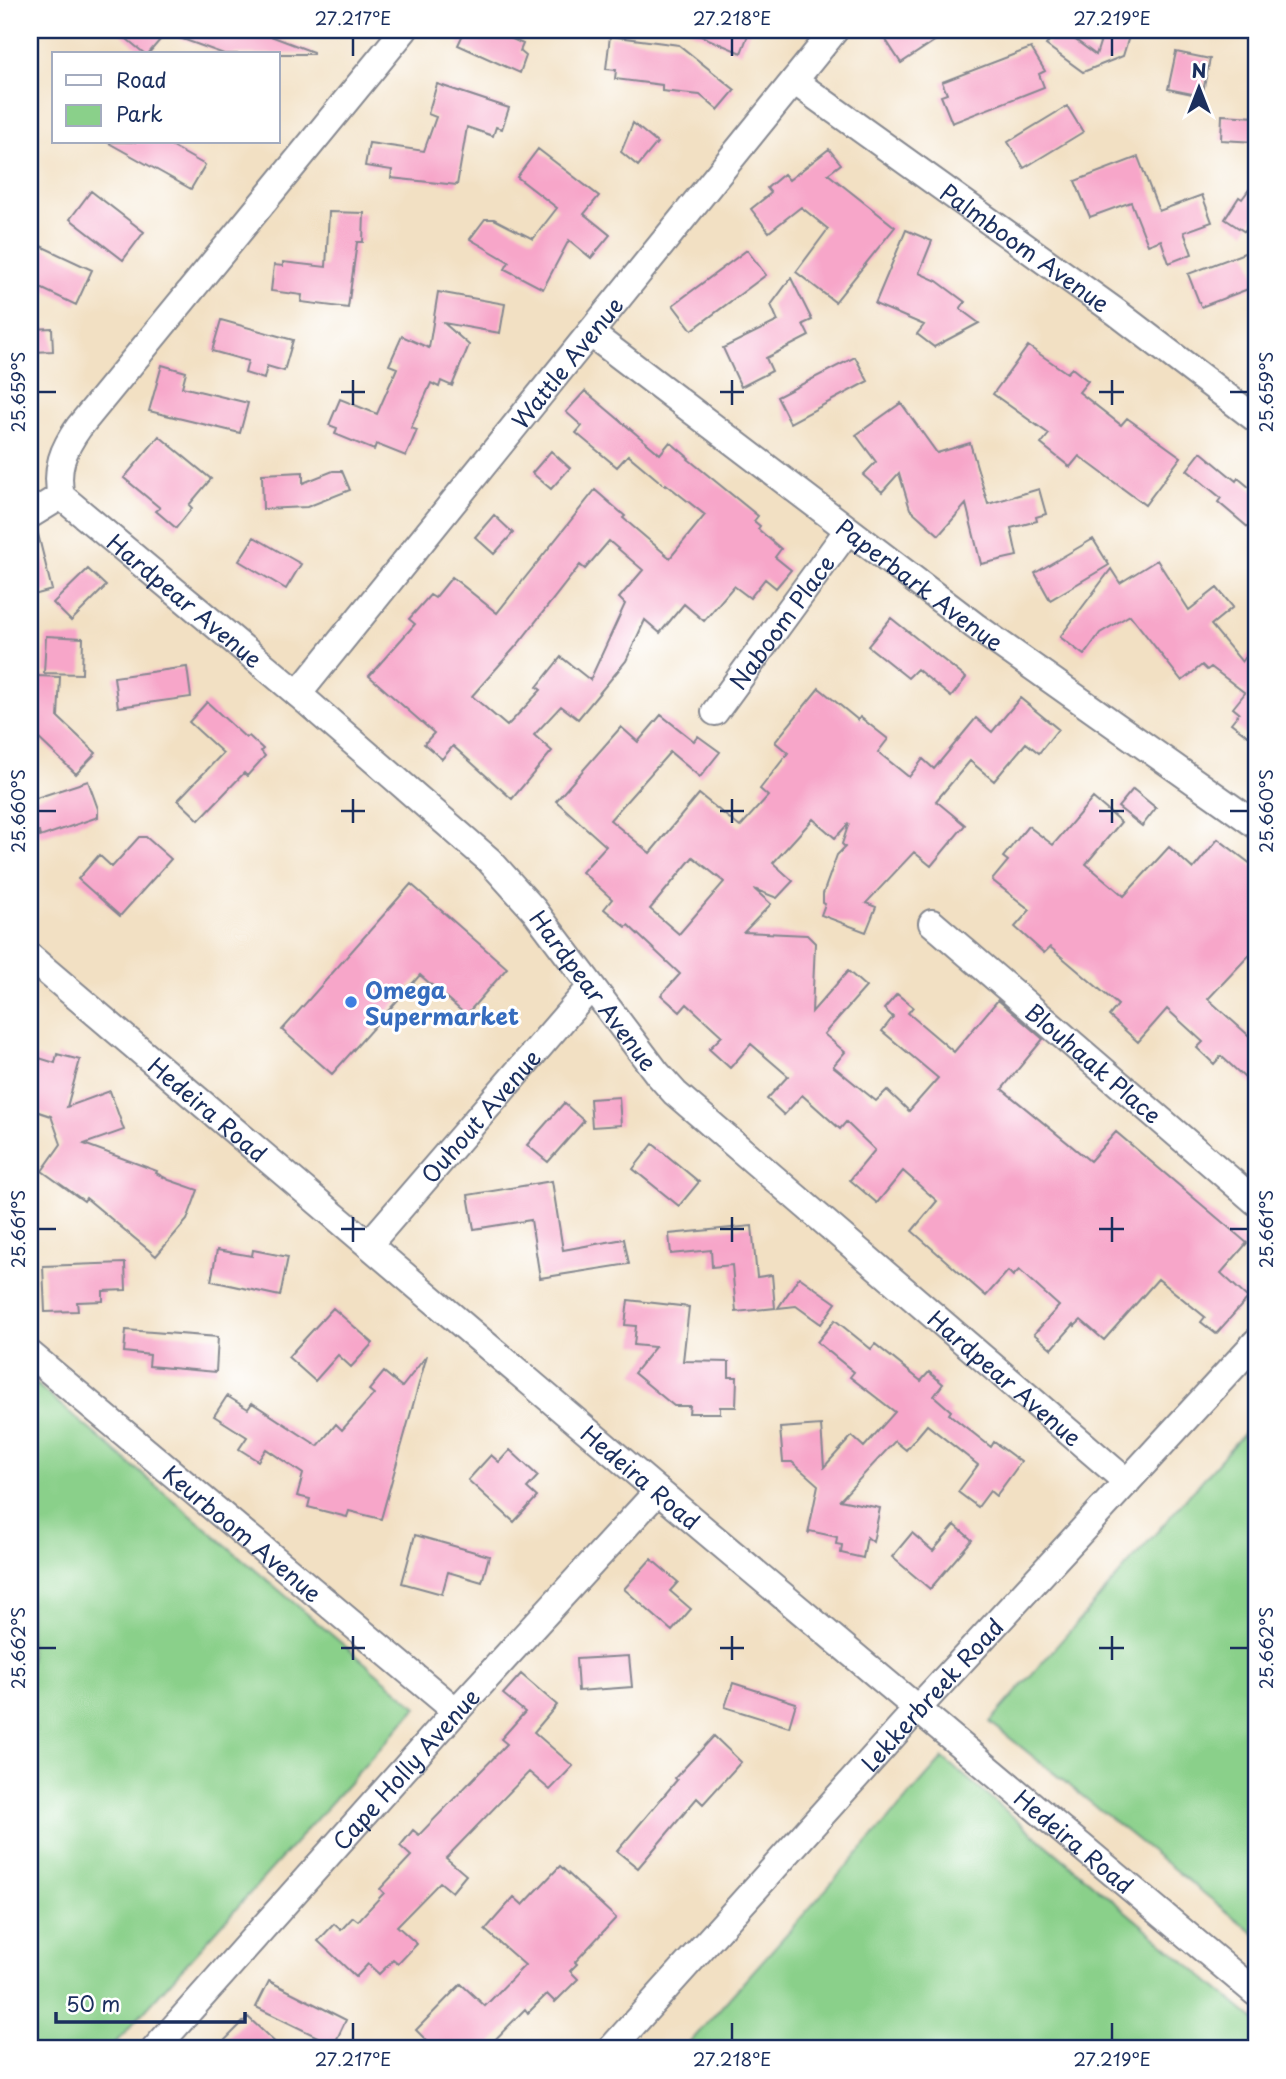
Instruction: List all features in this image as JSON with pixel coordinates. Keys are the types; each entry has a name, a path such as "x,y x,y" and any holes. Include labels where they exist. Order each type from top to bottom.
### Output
{"street":[{"path":"30,515 61,496 58,484 59,468 63,453 74,434 404,30"},
{"name":"Wattle Avenue","path":"298,694 835,30"},
{"name":"Palmboom Avenue","path":"794,80 1116,312 1256,419"},
{"name":"Paperbark Avenue","path":"590,333 975,626 1256,825"},
{"name":"Hardpear Avenue","path":"61,496 298,694 489,860 534,910 675,1093 1128,1482"},
{"name":"Naboom Place","path":"715,712 848,530"},
{"name":"Blouhaak Place","path":"933,923 1256,1202"},
{"name":"Hedeira Road","path":"30,957 658,1491 1256,1993"},
{"name":"Ouhout Avenue","path":"369,1244 592,987"},
{"name":"Lekkerbreek Road","path":"611,2049 918,1708 1256,1342"},
{"name":"Keurboom Avenue","path":"30,1354 456,1711"},
{"name":"Cape Holly Avenue","path":"155,2049 456,1711 658,1491"}],"green space":[{"path":"30,1379 417,1707 110,2049 30,2049"},
{"path":"1256,1419 1256,1935 990,1722"},
{"path":"943,1758 1256,2021 1256,2049 684,2049"}],"building":[{"path":"116,30 237,30 253,36 255,30 313,54 218,52 166,33 150,52 143,52"},
{"path":"465,30 511,30 508,37 523,44 520,51 526,56 520,73 458,45"},
{"path":"687,30 750,30 741,53"},
{"path":"896,30 951,30 901,63 884,37"},
{"path":"1057,30 1062,30 1096,55 1104,30 1131,30 1123,56 1083,72 1046,45"},
{"path":"610,36 679,45 735,90 718,110 700,95 662,91 662,85 615,79 616,70 606,69"},
{"path":"1031,48 1045,71 1039,74 1044,87 952,123 941,96 947,94 942,82"},
{"path":"1176,52 1210,59 1202,96 1168,89"},
{"path":"437,84 509,108 502,129 496,127 493,136 467,127 457,185 391,178 392,170 365,166 369,143 424,151 436,117 428,114"},
{"path":"1067,106 1083,132 1024,168 1008,142"},
{"path":"1222,115 1256,117 1256,142 1221,140"},
{"path":"633,123 657,143 638,166 621,152"},
{"path":"111,144 168,144 205,165 191,189"},
{"path":"538,149 599,196 584,214 610,235 591,258 569,240 543,289 505,269 509,262 470,239 485,219 494,219 533,239 557,208 517,177"},
{"path":"829,149 841,164 828,174 895,227 835,302 796,272 828,229 801,207 769,232 751,209 771,193 767,188 784,174 789,180"},
{"path":"1138,157 1159,211 1202,195 1212,222 1184,232 1192,254 1169,263 1161,240 1148,245 1131,202 1090,217 1075,181"},
{"path":"1256,180 1256,214 1245,232 1225,219 1239,197 1242,199"},
{"path":"91,191 144,232 123,260 70,219"},
{"path":"329,212 364,213 363,242 357,242 348,308 301,302 302,295 271,291 274,265 283,266 283,262 326,267"},
{"path":"906,230 932,241 919,273 937,281 965,302 960,309 979,323 934,347 917,334 924,325 875,304"},
{"path":"30,241 92,270 76,305 30,283"},
{"path":"747,250 766,275 692,330 673,305"},
{"path":"1247,252 1256,277 1256,286 1201,307 1188,274"},
{"path":"791,278 812,320 803,324 809,336 766,358 772,371 741,387 723,348 778,321 771,305"},
{"path":"438,292 505,304 500,333 444,323 469,345 452,386 441,381 439,387 431,383 411,428 417,430 406,456 376,444 374,450 335,434 337,428 329,425 340,399 377,414 397,368 389,365 402,336 429,348"},
{"path":"221,320 293,340 284,371 267,366 264,379 245,373 248,361 212,351"},
{"path":"52,328 53,351 34,352 33,329"},
{"path":"1028,346 1067,373 1072,368 1088,381 1079,392 1121,425 1127,418 1181,457 1145,505 1079,456 1070,467 1041,444 1049,434 993,394"},
{"path":"855,357 868,381 790,423 777,397"},
{"path":"162,365 186,372 182,387 248,403 240,433 149,411"},
{"path":"585,391 660,454 670,442 758,516 754,521 760,526 758,529 781,549 775,557 791,570 776,588 765,579 750,598 734,586 704,621 684,604 660,633 645,620 626,661 578,719 561,706 534,735 552,751 512,799 453,746 442,759 424,744 434,733 369,676 415,624 409,619 430,595 435,598 452,577 497,613 595,490 670,558 705,515 628,455 617,467 576,433 582,426 566,412","holes":["609,541 643,570 619,598 625,604 590,680 561,657 537,687 541,690 507,726 472,696 518,644 580,565 585,569"]},
{"path":"901,403 937,453 970,443 988,504 1039,489 1046,514 1036,517 1037,521 1011,528 1017,556 981,564 966,504 939,535 910,509 899,473 882,492 863,475 876,462 856,435"},
{"path":"159,436 211,479 189,505 192,508 176,528 156,511 160,508 124,478"},
{"path":"551,451 570,468 551,489 532,473"},
{"path":"1201,452 1236,481 1238,478 1256,493 1256,534 1218,502 1221,498 1187,470"},
{"path":"333,471 342,471 350,490 307,507 263,509 262,474 303,472 303,483"},
{"path":"494,515 513,533 494,554 475,537"},
{"path":"37,530 52,590 30,596 30,531"},
{"path":"254,537 301,564 286,589 239,561"},
{"path":"1093,539 1109,565 1050,600 1035,573"},
{"path":"1157,560 1189,610 1217,588 1233,607 1211,625 1242,662 1256,644 1256,727 1248,736 1231,723 1239,713 1233,708 1245,693 1211,667 1207,670 1202,665 1182,681 1130,615 1100,633 1084,655 1060,637 1111,569 1120,583"},
{"path":"88,569 106,586 71,621 53,603"},
{"path":"891,618 966,678 951,697 917,669 908,678 868,646"},
{"path":"46,636 83,638 82,674 44,673"},
{"path":"187,667 191,697 118,707 114,677"},
{"path":"37,676 60,677 58,717 96,753 76,774 34,734"},
{"path":"819,688 858,720 860,717 888,739 878,752 909,777 923,759 934,769 976,718 992,732 1020,698 1058,729 1039,753 1026,743 994,781 970,761 936,801 965,825 931,866 914,852 866,903 876,907 866,932 821,915 825,904 823,894 837,855 845,847 842,844 849,823 835,838 813,819 773,863 793,881 777,898 754,889 771,904 744,932 807,935 815,943 812,1012 848,971 866,987 824,1034 845,1052 833,1066 876,1101 887,1090 909,1111 938,1078 882,1031 893,1017 884,1009 897,994 913,1007 908,1013 954,1052 998,1000 1043,1039 1002,1089 1090,1161 1116,1132 1247,1243 1221,1273 1248,1298 1216,1334 1201,1322 1205,1317 1158,1279 1104,1340 1081,1320 1075,1326 1074,1324 1052,1349 1034,1334 1059,1306 1019,1270 1013,1276 1008,1271 986,1296 912,1231 937,1201 903,1171 877,1203 850,1180 875,1150 846,1122 840,1129 802,1095 784,1115 767,1099 788,1076 751,1044 730,1068 709,1049 722,1036 687,1004 680,1012 661,995 680,974 628,925 626,927 604,909 612,899 582,872 606,846 556,801 621,727 638,742 661,715 694,741 698,736 720,752 700,777 670,752 610,820 650,853 699,794 740,827 768,796 760,789 788,753 775,742","holes":["693,857 724,882 679,934 650,909"]},
{"path":"207,702 246,738 249,736 263,749 261,751 265,756 247,776 244,773 199,820 178,800 223,753 189,722"},
{"path":"88,781 98,809 98,817 40,837 39,832 30,832 30,800"},
{"path":"1133,789 1156,808 1142,826 1118,807"},
{"path":"1093,798 1121,822 1086,864 1124,896 1169,847 1193,869 1218,839 1256,868 1256,948 1208,999 1256,1042 1256,1088 1221,1056 1214,1064 1197,1048 1203,1042 1167,1009 1138,1042 1109,1016 1118,1005 1050,947 1044,953 1015,927 1030,910 992,880 1008,861 1003,857 1028,826 1053,845"},
{"path":"139,837 146,837 171,859 120,916 78,879 99,855 112,867"},
{"name":"Omega Supermarket","path":"411,884 507,968 466,1015 420,975 332,1074 282,1030"},
{"path":"57,1054 80,1060 67,1107 110,1091 124,1130 84,1144 157,1171 156,1173 169,1180 198,1190 187,1220 156,1256 86,1198 84,1201 42,1171 61,1144 51,1116 30,1109 30,1078 36,1057 55,1063"},
{"path":"619,1097 621,1125 592,1127 590,1099"},
{"path":"564,1103 584,1121 548,1162 527,1145"},
{"path":"653,1144 699,1182 679,1206 633,1169"},
{"path":"552,1181 563,1250 624,1239 629,1264 540,1278 531,1220 474,1229 468,1195"},
{"path":"752,1226 757,1277 772,1275 775,1308 736,1312 732,1265 712,1267 711,1250 671,1254 669,1234"},
{"path":"217,1250 252,1256 253,1250 288,1257 280,1296 211,1281"},
{"path":"125,1263 126,1290 103,1291 103,1301 77,1302 78,1311 45,1312 43,1266"},
{"path":"799,1277 836,1303 821,1324 796,1306 778,1308"},
{"path":"628,1300 689,1307 683,1361 729,1362 729,1377 737,1377 736,1407 720,1407 720,1413 689,1413 690,1406 674,1406 634,1373 655,1347 634,1345 636,1326 625,1325"},
{"path":"333,1308 373,1343 351,1367 338,1355 315,1381 288,1357"},
{"path":"835,1320 871,1349 875,1344 921,1381 929,1372 943,1384 934,1396 951,1411 949,1414 991,1447 994,1442 1021,1462 996,1496 990,1491 978,1507 958,1492 978,1465 927,1425 906,1450 895,1441 840,1500 880,1508 873,1542 867,1537 863,1558 841,1553 842,1545 836,1544 837,1537 810,1531 808,1534 818,1485 792,1462 783,1462 780,1428 821,1425 824,1467 852,1436 864,1447 895,1412 850,1377 854,1372 817,1342"},
{"path":"126,1330 218,1337 216,1372 149,1366 150,1355 124,1352"},
{"path":"427,1355 381,1519 349,1511 347,1517 308,1507 310,1499 297,1496 303,1474 266,1449 258,1461 239,1449 247,1437 214,1416 227,1396 248,1409 252,1403 318,1446 336,1424 342,1430 374,1394 369,1390 384,1372 402,1387"},
{"path":"510,1450 538,1476 527,1488 537,1497 514,1522 468,1480 491,1455 499,1462"},
{"path":"955,1525 972,1540 930,1589 892,1557 912,1533 933,1551"},
{"path":"415,1535 489,1556 482,1582 448,1572 442,1594 402,1583"},
{"path":"651,1559 678,1582 670,1591 691,1609 672,1631 624,1589"},
{"path":"629,1656 632,1687 578,1691 576,1659"},
{"path":"521,1674 557,1705 534,1732 573,1766 550,1790 529,1772 446,1858 466,1875 452,1892 440,1882 397,1926 417,1944 398,1964 393,1960 379,1974 368,1964 356,1977 318,1941 334,1924 341,1930 353,1917 358,1921 384,1893 380,1889 411,1856 400,1846 413,1830 419,1835 507,1744 501,1739 525,1712 503,1694"},
{"path":"733,1683 796,1703 789,1727 725,1707"},
{"path":"714,1736 741,1762 703,1804 697,1798 638,1868 617,1851 677,1780 675,1778"},
{"path":"560,1866 616,1918 575,1962 577,1964 570,1971 578,1979 555,2002 547,1994 528,2013 525,2009 486,2049 435,2049 416,2030 461,1984 485,2006 525,1965 485,1930 514,1897 523,1905"},
{"path":"269,1981 346,2020 334,2045 256,2007"},
{"path":"248,2017 282,2049 216,2049"}],"place":[{"name":"Omega Supermarket","path":"351,1002"}]}
